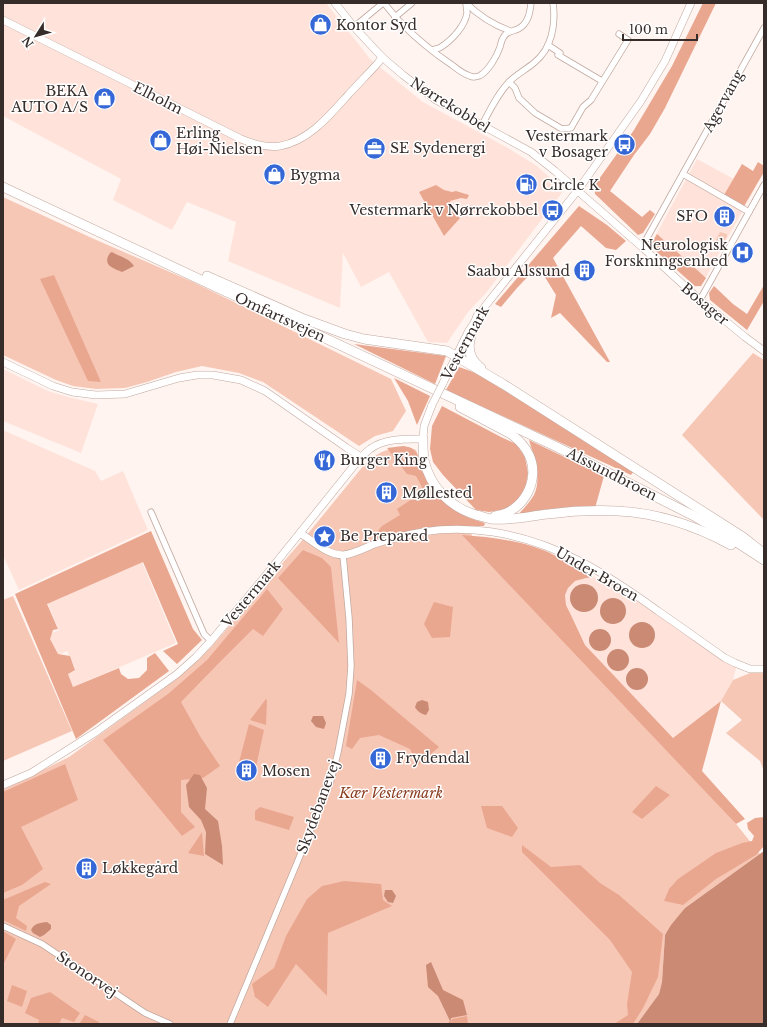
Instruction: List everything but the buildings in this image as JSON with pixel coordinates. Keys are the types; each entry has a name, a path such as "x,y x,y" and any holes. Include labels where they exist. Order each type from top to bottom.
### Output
{"highway":[{"name":"Omfartsvejen","path":"3,187 557,446"},
{"path":"98,232 147,249 304,319 328,328 364,339 447,352 456,356 503,384 737,533 764,555"},
{"path":"478,316 469,341 470,352 479,366 503,384"},
{"path":"390,368 427,390 511,434 519,440 530,455 533,474 530,488 523,501 508,512 499,515 478,516"},
{"path":"423,439 424,459 434,484 450,502 478,516 488,519 495,519 583,511 618,511 643,514 674,520 699,529 747,553 764,565"},
{"name":"Alssundbroen","path":"557,446 694,516 764,555"}],"street":[{"name":"Nørrekobbel","path":"335,3 354,27 382,57 403,75 436,100 531,152 578,190"},
{"path":"354,27 384,3 395,17 419,40 439,56 470,76 474,77 479,76 491,64 501,46 501,32 497,26"},
{"path":"395,17 412,3"},
{"path":"432,50 440,48 459,30 467,12 466,3"},
{"path":"466,3 473,10 497,26 510,31"},
{"path":"502,38 510,31 517,29 525,23 528,18 531,3"},
{"path":"482,125 501,92 509,82 538,60 548,45 554,23 553,3"},
{"name":"Vestermark","path":"3,785 31,773 96,732 177,674 211,641 370,449 378,444 391,440 423,439 424,426 432,405 468,332 499,288 578,190 641,101 665,61 691,3"},
{"path":"467,12 473,10"},
{"name":"Elholm","path":"3,20 241,139 253,144 261,145 280,146 294,142 312,131 331,113 382,57"},
{"name":"Agervang","path":"642,247 764,28"},
{"path":"509,82 515,88 519,98 535,113 562,129 571,128 583,107 591,100 628,40 619,34"},
{"path":"548,45 560,52 558,56 602,82"},
{"path":"439,56 440,48"},
{"path":"683,174 749,212"},
{"path":"700,300 764,185"},
{"name":"Bosager","path":"578,190 700,300 764,351"},
{"path":"3,362 53,386 72,392 96,395 125,394 179,378 197,375 212,375 241,380 265,391 361,458"},
{"name":"Vestermark","path":"151,512 204,634 211,641"},
{"name":"Under Broen","path":"343,555 394,538 428,531 479,530 521,538 544,545 573,557 611,579 725,658 750,669 764,669"},
{"path":"300,533 324,549 332,553 343,555"},
{"name":"Skydebanevej","path":"230,1024 331,780 338,752 349,694 351,666 349,618 343,555"},
{"name":"Stonorvej","path":"3,926 42,944 146,1013 170,1024"}],"shaded area":[{"path":"3,3 326,3 371,60 423,102 508,148 537,166 564,190 486,293 468,312 447,343 428,342 389,272 361,287 343,253 340,308 228,261 236,222 187,202 172,230 113,200 121,179 3,116"},
{"path":"703,3 716,3 665,108 650,134 610,191 642,217 650,210 655,214 643,233 638,235 595,194 594,186 634,130 672,66"},
{"path":"697,159 754,190 701,286 695,287 650,246"},
{"path":"758,162 764,166 764,172 744,206 724,195 742,164 753,171"},
{"path":"436,185 444,190 452,192 456,191 469,195 467,199 461,198 450,201 453,211 461,213 468,205 473,206 473,212 461,217 444,236 419,192"},
{"path":"579,206 607,225 626,241 616,250 606,248 581,226 553,258 610,362 607,362 560,313 551,318 556,295 538,266 501,307 495,304"},
{"path":"657,234 706,278 701,286 695,286 650,246"},
{"path":"112,252 127,259 134,266 122,272 109,266 107,260"},
{"path":"54,275 101,382 88,381 40,279"},
{"path":"764,285 764,301 747,330 710,300 709,293 714,286 733,304 747,314"},
{"path":"354,344 446,356 435,384"},
{"path":"459,367 476,373 634,471 631,475 446,390"},
{"path":"3,369 48,391 98,404 81,453 3,421"},
{"path":"394,378 430,396 417,425 408,401"},
{"path":"442,406 516,444 525,457 528,473 521,499 506,509 489,512 476,510 443,475 433,462 430,449 432,426"},
{"path":"3,430 95,471 101,481 123,471 148,530 19,590 3,555"},
{"path":"529,440 604,476 595,508 518,515 534,495 537,482 536,468"},
{"path":"403,446 411,448 416,452 427,481 442,501 459,513 485,523 484,526 447,526 422,529 375,541 373,537 382,526 400,515 397,509 424,491 416,476 407,474 387,448"},
{"path":"151,531 193,629 202,640 177,664 163,651 178,644 143,562 47,604 58,629 53,630 50,639 58,654 70,656 75,670 68,674 73,687 119,668 121,674 128,679 139,678 147,670 147,658 155,653 169,671 76,739 15,594"},
{"path":"462,535 485,537 532,546 559,557 594,577 575,581 568,588 565,595 566,605 585,645 673,738 721,701 702,771 745,819 736,824"},
{"path":"303,550 322,558 331,567 339,643 278,578"},
{"path":"142,562 176,643 73,687 67,672 75,668 67,651 56,656 47,635 59,630 47,603"},
{"path":"586,577 594,577 611,583 634,596 736,668 733,680 721,701 673,738 585,645 566,605 565,595 568,588 575,581"},
{"path":"584,584 594,588 598,598 594,608 584,612 574,608 570,598 574,588"},
{"path":"267,589 283,609 263,636 253,629 181,702 200,736 220,766 203,778 181,780 181,812 195,827 182,836 103,740 168,694 207,660"},
{"path":"613,598 622,602 626,611 622,620 613,624 604,620 600,611 604,602"},
{"path":"434,602 453,607 450,637 432,638 424,624"},
{"path":"642,622 651,626 655,635 651,644 642,648 633,644 629,635 633,626"},
{"path":"600,629 608,632 611,640 608,648 600,651 592,648 589,640 592,632"},
{"path":"618,649 626,652 629,660 626,668 618,671 610,668 607,660 610,652"},
{"path":"637,668 645,671 648,679 645,687 637,690 629,687 626,679 629,671"},
{"path":"357,680 439,747 418,765 410,749 379,735 360,738 352,749 346,746"},
{"path":"266,699 266,725 250,720"},
{"path":"422,700 428,702 429,710 426,715 419,712 415,707 417,702"},
{"path":"313,716 323,716 326,723 324,729 316,727 311,721"},
{"path":"249,724 264,730 256,767 243,771 238,766"},
{"path":"65,764 78,800 21,827 43,869 22,885 3,893 3,792"},
{"path":"194,774 200,775 207,788 205,809 218,821 223,865 205,854 206,832 201,820 189,807 186,785"},
{"path":"656,786 670,795 642,819 632,812"},
{"path":"481,806 502,806 518,828 512,837 487,828"},
{"path":"260,807 294,817 289,830 255,820 255,811"},
{"path":"764,817 764,846 756,855 716,879 683,905 664,901 669,889 678,879 716,853 742,843 752,841 754,836 748,829 747,823 755,818"},
{"path":"202,832 204,856 188,853"},
{"path":"522,845 551,867 580,865 600,883 619,895 663,934 658,977 643,1008 633,1024 614,1024 628,1015 627,1004 632,972 610,940 522,852"},
{"path":"764,851 764,1024 637,1024 659,994 662,982 665,935 671,925 685,908"},
{"path":"344,881 381,884 383,900 392,906 328,933 327,996 296,964 268,1007 255,997 252,984 274,968 286,936 307,899 322,886"},
{"path":"45,882 51,884 19,906 16,918 27,926 26,931 3,920 3,900"},
{"path":"385,890 392,890 396,896 393,903 388,902 384,896"},
{"path":"47,922 51,925 51,929 40,937 31,930 40,923"},
{"path":"3,931 16,939 3,965"},
{"path":"431,962 443,990 463,1000 467,1015 451,1018 450,1024 448,1024 450,1021 438,996 428,987 426,965"},
{"path":"12,985 27,991 22,1007 7,1001"},
{"path":"50,992 80,1013 74,1022 62,1018 59,1024 38,1024 39,1020 25,1013 31,998"},
{"path":"85,1015 99,1022 99,1024 79,1024"},
{"path":"467,1016 468,1024 450,1024 452,1019"}],"green space":[{"path":"3,197 193,282 391,379 406,411 393,431 375,436 359,446 263,382 239,373 202,366 176,372 125,388 96,389 73,386 56,380 3,355"},
{"path":"720,232 727,234 727,236 720,248 714,244"},
{"path":"753,353 764,360 764,520 682,435"},
{"name":"Kær Vestermark","path":"408,447 416,450 423,475 430,488 452,510 466,519 475,544 737,825 760,854 685,908 665,935 662,982 659,994 637,1024 3,1024 3,790 69,757 189,668 212,646 238,616 364,465 384,451"},
{"path":"13,596 72,731 3,761 3,600"},
{"path":"755,671 764,671 764,771 760,761 726,733 742,720 721,701 733,680"}],"place":[{"name":"Kontor Syd","path":"320,25"},
{"name":"BEKA AUTO A/S","path":"104,99"},
{"name":"Erling Høi-Nielsen","path":"160,141"},
{"name":"Vestermark v Bosager","path":"624,144"},
{"name":"SE Sydenergi","path":"375,148"},
{"name":"Bygma","path":"274,175"},
{"name":"Circle K","path":"527,185"},
{"name":"Vestermark v Nørrekobbel","path":"553,210"},
{"name":"SFO","path":"724,216"},
{"name":"Neurologisk Forskningsenhed","path":"743,253"},
{"name":"Saabu Alssund","path":"585,271"},
{"name":"Burger King","path":"324,460"},
{"name":"Møllested","path":"387,493"},
{"name":"Be Prepared","path":"325,536"},
{"name":"Frydendal","path":"380,758"},
{"name":"Mosen","path":"247,771"},
{"name":"Løkkegård","path":"87,868"}]}
